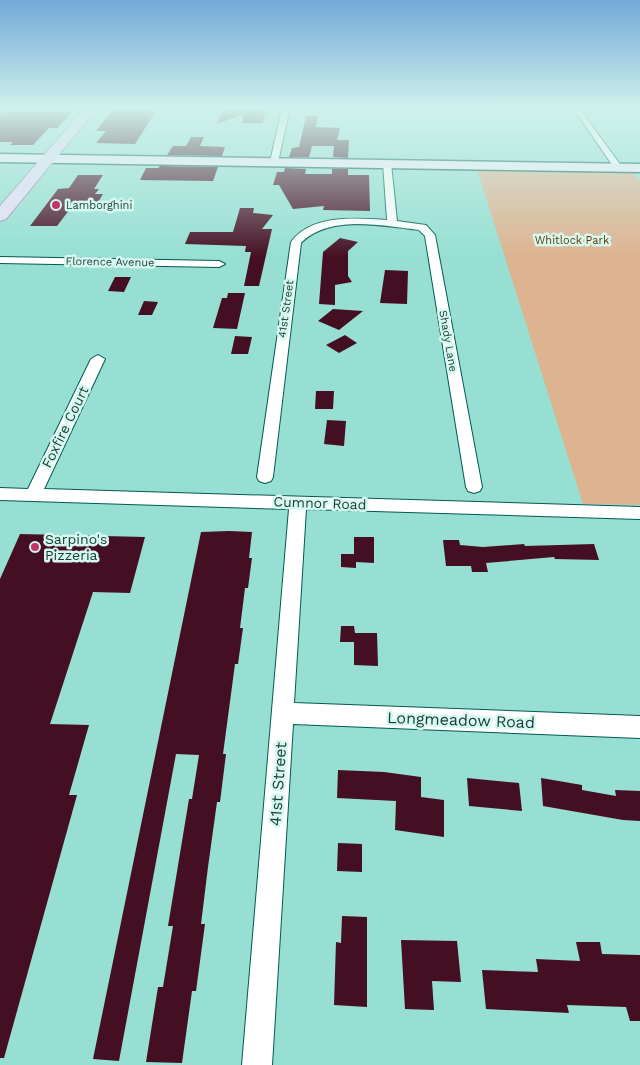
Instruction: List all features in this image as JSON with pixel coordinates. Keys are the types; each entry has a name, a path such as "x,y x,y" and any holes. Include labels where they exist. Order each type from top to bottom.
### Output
{"main road":[{"path":"0,216 48,159"}],"street":[{"path":"0,158 640,168"},
{"path":"274,162 275,158"},
{"path":"611,158 618,167"},
{"path":"387,163 392,224"},
{"name":"41st Street","path":"265,477 296,242 311,229 332,224 392,224"},
{"name":"Shady Lane","path":"392,224 422,227 430,235 474,487"},
{"name":"Florence Avenue","path":"0,260 219,264"},
{"name":"Foxfire Court","path":"33,495 98,359"},
{"name":"Cumnor Road","path":"0,494 640,513"},
{"name":"41st Street","path":"256,1065 298,503"},
{"name":"Longmeadow Road","path":"283,713 640,727"}],"green space":[{"name":"Whitlock Park","path":"477,169 632,171 640,181 640,505 583,504"}],"building":[{"path":"160,166 218,167 213,181 140,180 146,168 158,168"},
{"path":"285,168 306,169 305,174 332,174 332,169 348,169 348,175 369,175 370,211 323,210 324,206 293,209 279,185 273,185 277,172 284,172"},
{"path":"78,175 103,175 94,189 99,189 95,194 103,194 96,206 89,206 87,209 70,209 57,226 30,226 58,189 69,188"},
{"path":"240,208 254,208 253,213 273,215 262,229 272,229 259,286 244,286 251,252 245,252 246,246 185,244 190,232 233,232"},
{"path":"340,238 358,242 348,251 348,276 352,282 335,285 335,305 319,304 323,252"},
{"path":"385,270 408,271 407,304 380,303"},
{"path":"115,277 131,277 124,292 108,291"},
{"path":"228,293 245,293 237,329 213,328 222,298 227,298"},
{"path":"144,301 158,302 152,315 138,315"},
{"path":"333,309 363,311 339,330 318,321"},
{"path":"345,335 357,343 339,353 326,345"},
{"path":"235,336 252,337 248,354 231,354"},
{"path":"316,391 334,391 333,409 315,409"},
{"path":"327,420 346,421 344,446 324,444"},
{"path":"201,532 252,532 249,558 252,558 248,588 245,588 240,628 243,628 238,664 235,664 223,754 226,754 220,802 217,802 208,867 201,924 205,924 196,991 192,991 182,1063 146,1062 158,987 163,987 173,926 168,926 189,799 192,799 199,755 176,754 119,1061 93,1059"},
{"path":"20,534 145,537 130,593 93,592 50,724 89,725 69,795 77,795 4,1058 0,1058 0,579"},
{"path":"354,537 374,537 374,563 356,562 356,568 341,567 341,554 354,554"},
{"path":"443,540 459,540 460,545 483,547 524,544 525,546 594,544 599,560 555,559 554,557 486,563 488,572 472,572 471,566 446,566"},
{"path":"341,626 354,626 355,633 377,633 378,666 354,665 354,642 340,642"},
{"path":"338,770 384,772 421,777 421,797 444,800 444,837 395,830 396,801 337,798"},
{"path":"467,778 519,783 522,811 469,806"},
{"path":"541,778 582,785 582,790 616,796 615,790 640,791 640,821 623,820 543,806"},
{"path":"338,843 362,844 362,872 337,871"},
{"path":"342,916 367,917 367,1007 334,1005 336,942 341,943"},
{"path":"401,940 457,941 461,982 432,981 434,1010 405,1009"},
{"path":"576,942 600,942 602,954 640,955 640,1021 630,1021 626,1007 567,1005 569,1013 486,1009 482,970 538,972 536,959 580,961"}],"place":[{"name":"Lamborghini","path":"56,205"},
{"name":"Sarpino's Pizzeria","path":"35,547"}]}
